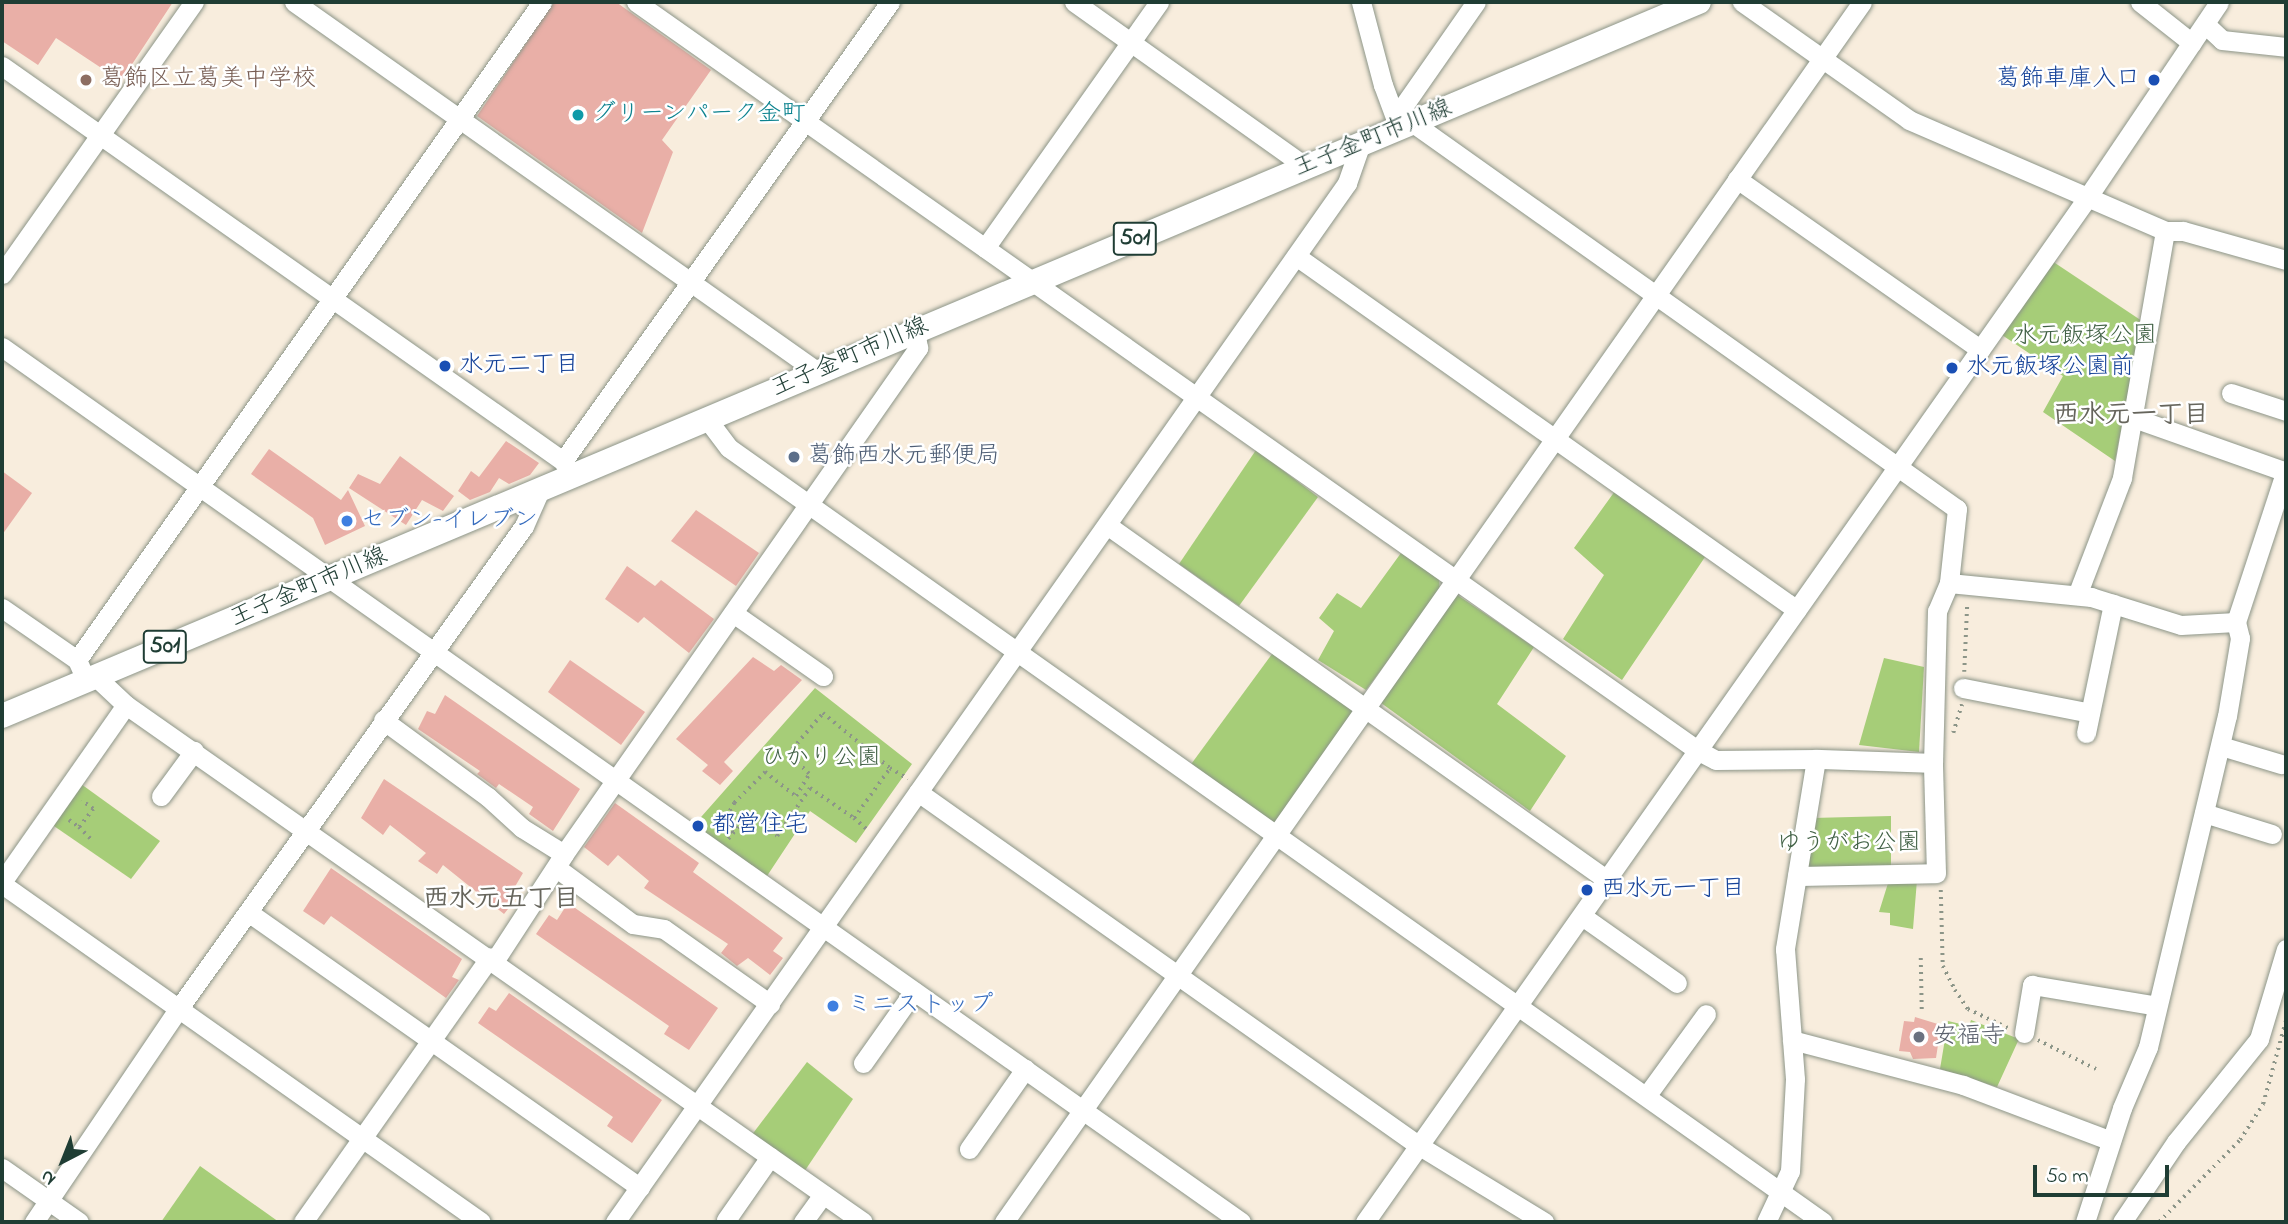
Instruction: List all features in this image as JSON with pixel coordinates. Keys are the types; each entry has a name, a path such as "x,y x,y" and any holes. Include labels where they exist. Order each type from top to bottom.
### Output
{"main road":[{"name":"王子金町市川線","path":"2,716 86,672 329,579 540,490 567,469 707,419 1033,283 1402,123 1699,2"}],"street":[{"path":"2,274 194,2"},
{"path":"294,2 818,372"},
{"path":"86,672 199,486 542,2"},
{"path":"636,2 1697,750 1716,761 1933,763"},
{"path":"2,66 567,469 692,281 890,2"},
{"path":"1074,2 1306,166"},
{"path":"985,248 1159,2"},
{"path":"1361,2 1402,123 1654,295 1957,509 1950,583 1937,611 1933,763 1936,873 1797,876"},
{"path":"1402,123 1476,2"},
{"path":"1742,2 1909,120 2165,231 2183,231 2286,260"},
{"path":"1003,1222 1862,2"},
{"path":"2140,2 2192,43"},
{"path":"1365,1222 2087,198 2219,2"},
{"path":"2205,24 2222,40 2286,47"},
{"path":"615,1222 1296,256 1352,173 1361,143"},
{"path":"1737,179 1980,349"},
{"path":"2077,595 2122,478 2165,231"},
{"path":"1296,256 1797,610"},
{"path":"303,1222 430,1041 561,862 918,348 915,330"},
{"path":"2,347 1241,1222"},
{"path":"2231,393 2286,411"},
{"path":"2085,1222 2111,1141 2148,1047 2221,746 2240,638 2236,622 2285,479 2131,417"},
{"path":"707,419 729,448 1823,1222"},
{"path":"34,1222 46,1199 179,1008 524,526 540,490"},
{"path":"1107,525 1607,880"},
{"path":"1950,583 2077,595 2181,625 2236,622"},
{"path":"2086,733 2113,604"},
{"path":"2,608 127,705 863,1222"},
{"path":"733,612 823,676"},
{"path":"1963,688 2090,713"},
{"path":"127,705 2,883 481,1222"},
{"path":"383,720 488,797 633,924 664,929 770,1003"},
{"path":"2221,746 2281,764"},
{"path":"161,796 194,751"},
{"path":"1766,1222 1783,1194 1790,1171 1795,1079 1785,949 1816,760"},
{"path":"920,790 1418,1145 1544,1222"},
{"path":"2204,813 2272,834"},
{"path":"248,912 639,1188"},
{"path":"1582,916 1677,983"},
{"path":"2122,1222 2176,1142 2259,1039 2286,949"},
{"path":"2024,1033 2032,985 2157,1006"},
{"path":"863,1063 914,991"},
{"path":"1647,1096 1706,1014"},
{"path":"1792,1040 1973,1088 2111,1141"},
{"path":"969,1149 1025,1069"},
{"path":"726,1220 770,1157"},
{"path":"2,1168 79,1222"},
{"path":"803,1222 823,1194"}],"path":[{"path":"733,832 723,823 734,803 765,772 796,796 809,774 788,754 823,713 920,790"},
{"path":"718,852 748,814 777,836 810,788 854,818 890,768"},
{"path":"79,827 93,841"},
{"path":"1936,873 1942,878 1943,966 1968,1009 2096,1069"},
{"path":"1921,958 1922,1012"},
{"path":"2159,1222 2240,1140 2257,1113 2286,1020"}],"green space":[{"name":"水元飯塚公園","path":"2052,261 2142,321 2115,461 2043,412 2063,376 2002,335"},
{"path":"1256,450 1318,497 1239,606 1179,564"},
{"path":"1615,491 1705,557 1622,680 1563,639 1604,575 1574,548"},
{"path":"1401,553 1439,579 1440,591 1366,690 1318,660 1334,631 1319,618 1337,593 1361,608"},
{"path":"1456,594 1534,647 1497,704 1566,756 1530,811 1377,700"},
{"path":"1275,650 1358,709 1276,829 1189,767"},
{"path":"1884,658 1924,667 1919,752 1859,745"},
{"name":"ひかり公園","path":"815,688 912,764 856,843 810,811 767,876 694,825"},
{"path":"81,784 160,841 131,879 51,824"},
{"name":"ゆうがお公園","path":"1891,816 1891,870 1805,871 1812,818"},
{"path":"1889,880 1917,880 1913,929 1890,925 1890,913 1879,912"},
{"path":"1971,1020 2019,1039 1997,1087 1940,1069 1948,1021 1969,1026"},
{"path":"807,1062 853,1099 804,1172 751,1136"},
{"path":"200,1166 279,1222 161,1222"}],"building":[{"name":"葛飾区立葛美中学校","path":"2,2 173,2 121,81 56,38 38,65 2,41"},
{"name":"グリーンパーク金町","path":"554,2 616,2 711,70 662,140 673,152 642,233 477,116"},
{"path":"506,441 539,463 530,475 509,484 499,478 490,492 470,500 458,491 471,471 479,477"},
{"path":"269,449 341,500 348,490 365,526 325,545 313,518 251,474"},
{"path":"400,456 454,496 443,511 422,500 406,525 349,488 358,474 380,484"},
{"path":"2,471 32,493 2,535"},
{"path":"696,510 759,553 736,586 671,541"},
{"path":"627,566 655,586 661,580 714,619 689,653 644,617 638,623 605,599"},
{"path":"753,657 774,671 781,665 802,680 724,762 733,771 720,785 702,771 708,765 676,739"},
{"path":"570,660 645,712 621,745 548,692"},
{"path":"445,695 580,789 553,831 529,814 533,807 499,784 496,788 477,774 480,771 418,729 427,711 435,714"},
{"path":"384,779 523,873 513,890 519,895 504,914 443,865 437,874 418,861 426,853 390,825 383,835 361,818"},
{"path":"615,803 699,863 693,872 783,938 773,951 783,958 770,975 748,958 737,966 721,953 728,944 644,888 649,881 618,855 608,866 584,847"},
{"path":"331,868 462,959 452,977 459,980 446,998 331,916 324,925 303,911"},
{"path":"568,903 718,1008 689,1050 664,1034 669,1026 536,934 549,915 557,920"},
{"path":"509,993 662,1100 632,1143 607,1126 613,1117 478,1023 489,1007 496,1011"},
{"path":"1915,1017 1941,1025 1936,1058 1913,1059 1910,1052 1899,1051 1904,1021 1914,1022"}],"place":[{"name":"葛飾区立葛美中学校","path":"86,80"},
{"name":"葛飾車庫入口","path":"2154,80"},
{"name":"グリーンパーク金町","path":"578,115"},
{"name":"水元二丁目","path":"445,366"},
{"name":"水元飯塚公園前","path":"1952,368"},
{"name":"葛飾西水元郵便局","path":"794,457"},
{"name":"セブン-イレブン","path":"347,521"},
{"name":"都営住宅","path":"698,826"},
{"name":"西水元一丁目","path":"1587,890"},
{"name":"ミニストップ","path":"833,1006"},
{"name":"安福寺","path":"1919,1037"}],"district":[{"name":"西水元一丁目","path":"2131,417"},
{"name":"西水元五丁目","path":"501,901"}]}
